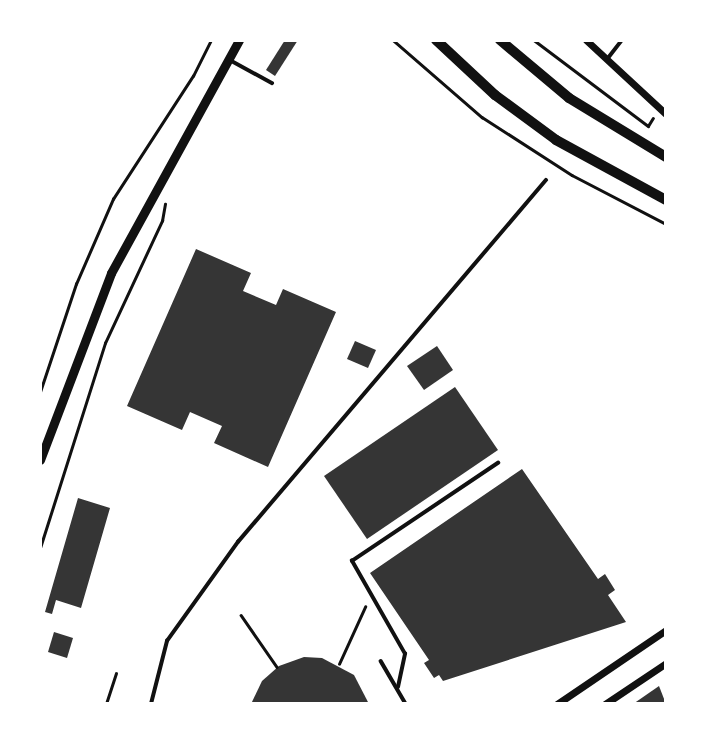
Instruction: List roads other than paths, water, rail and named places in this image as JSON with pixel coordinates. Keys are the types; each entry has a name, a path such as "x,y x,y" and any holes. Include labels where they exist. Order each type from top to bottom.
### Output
{"main road":[{"path":"436,40 495,95 556,139 666,200"},
{"path":"500,40 569,97 666,157"}],"street":[{"path":"40,460 111,273 239,40"},
{"path":"588,41 605,61 662,111"},
{"path":"557,704 666,630"},
{"path":"605,704 666,663"}],"lane":[{"path":"605,61 622,40"},
{"path":"228,59 272,83"},
{"path":"151,704 158,664 171,634 238,542 546,180"},
{"path":"398,687 405,664 403,649 352,561 498,463"},
{"path":"381,660 406,704"}]}
